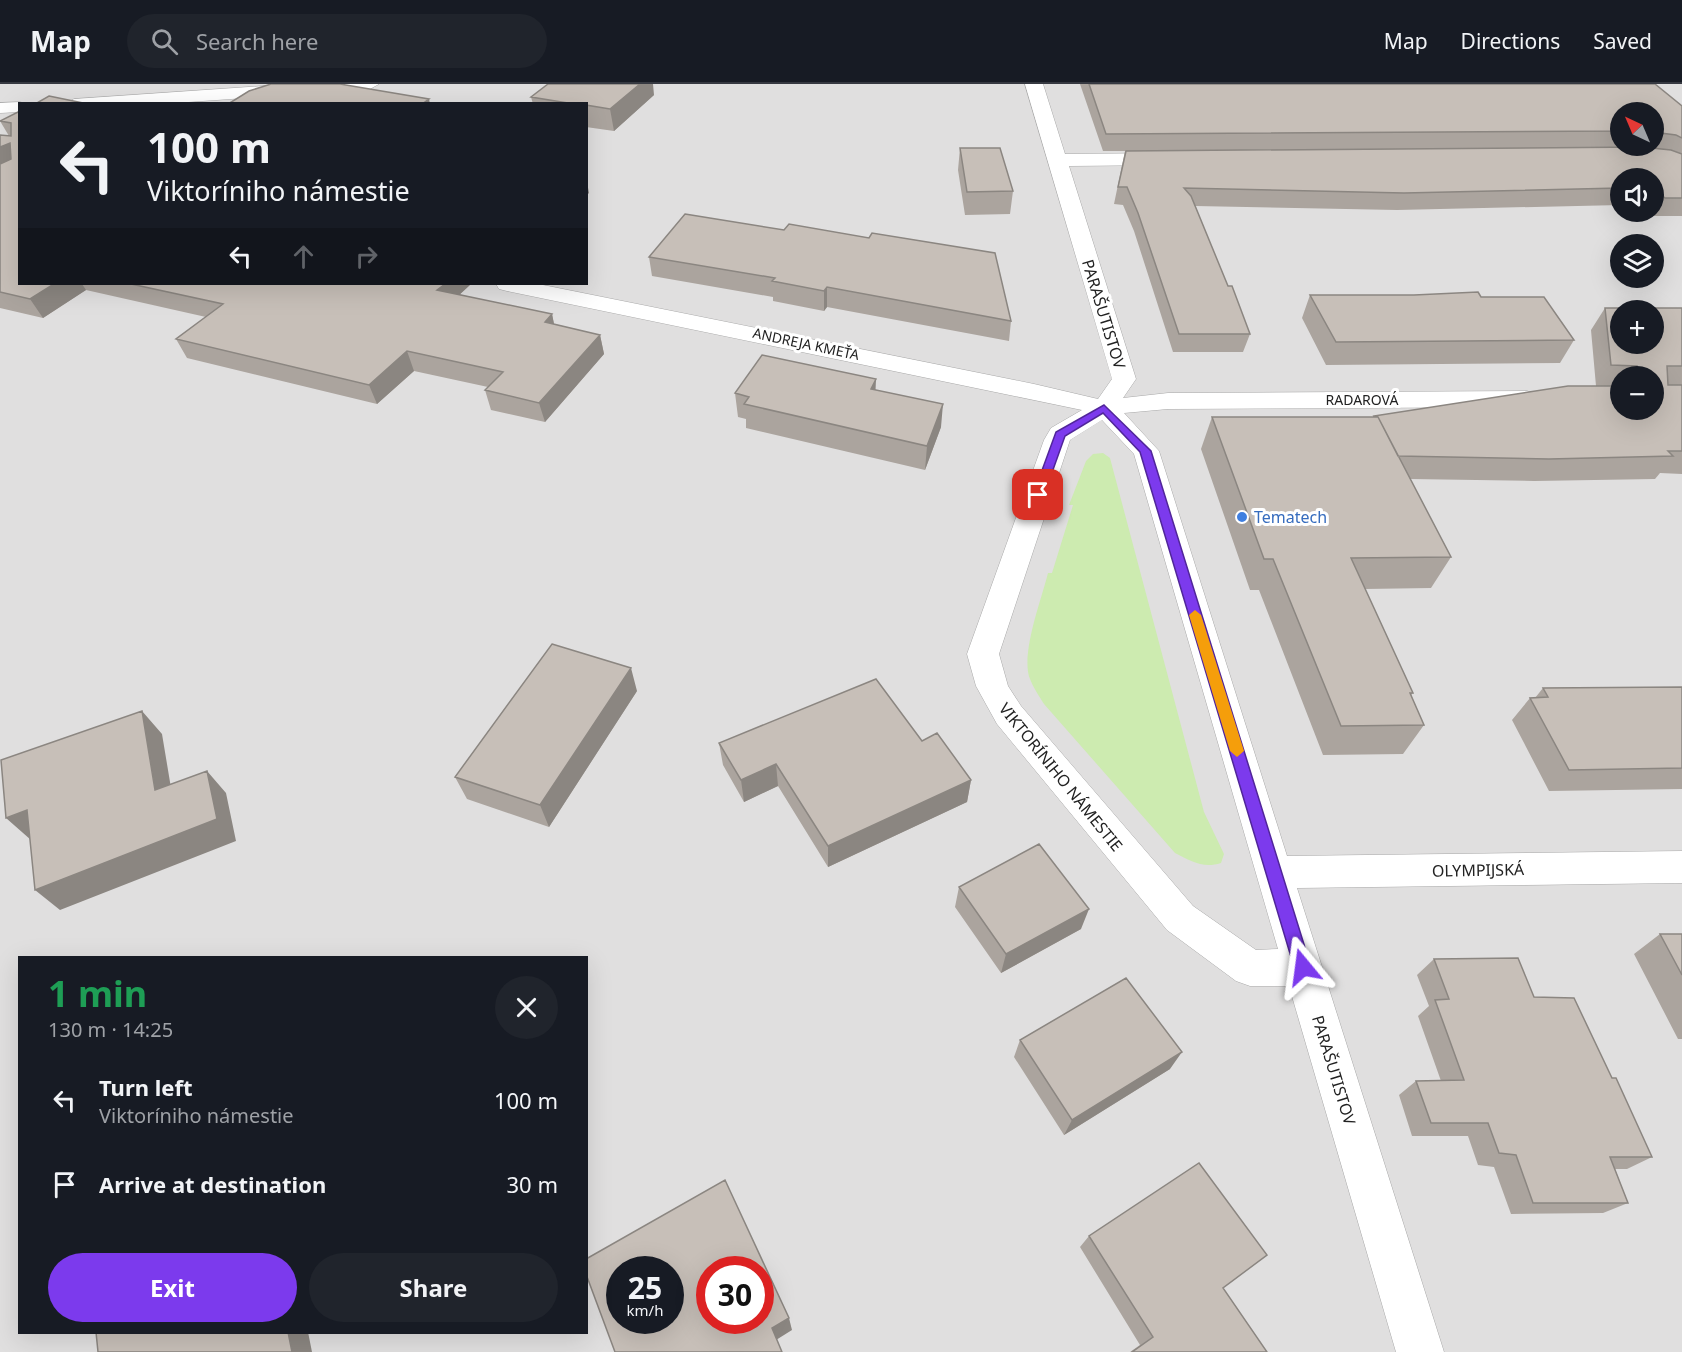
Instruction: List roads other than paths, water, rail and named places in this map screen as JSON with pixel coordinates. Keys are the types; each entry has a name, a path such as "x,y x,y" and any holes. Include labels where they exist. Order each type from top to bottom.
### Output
{"street":[{"path":"122,102 370,84"},
{"name":"PARAŠUTISTOV","path":"1034,84 1124,380 1104,408 1146,451 1420,1352"},
{"path":"0,108 18,107"},
{"path":"1056,160 1183,159"},
{"name":"ANDREJA KMEŤA","path":"512,285 1034,391 1104,408"},
{"name":"RADAROVÁ","path":"1104,408 1168,401 1549,399"},
{"name":"VIKTORÍNIHO NÁMESTIE","path":"1104,408 1060,434 1057,440 984,654 986,673 996,696 1009,715 1179,918 1250,968 1303,967"},
{"name":"OLYMPIJSKÁ","path":"1274,872 1682,867"}],"place":[{"name":"Tematech","path":"1242,517"}]}
